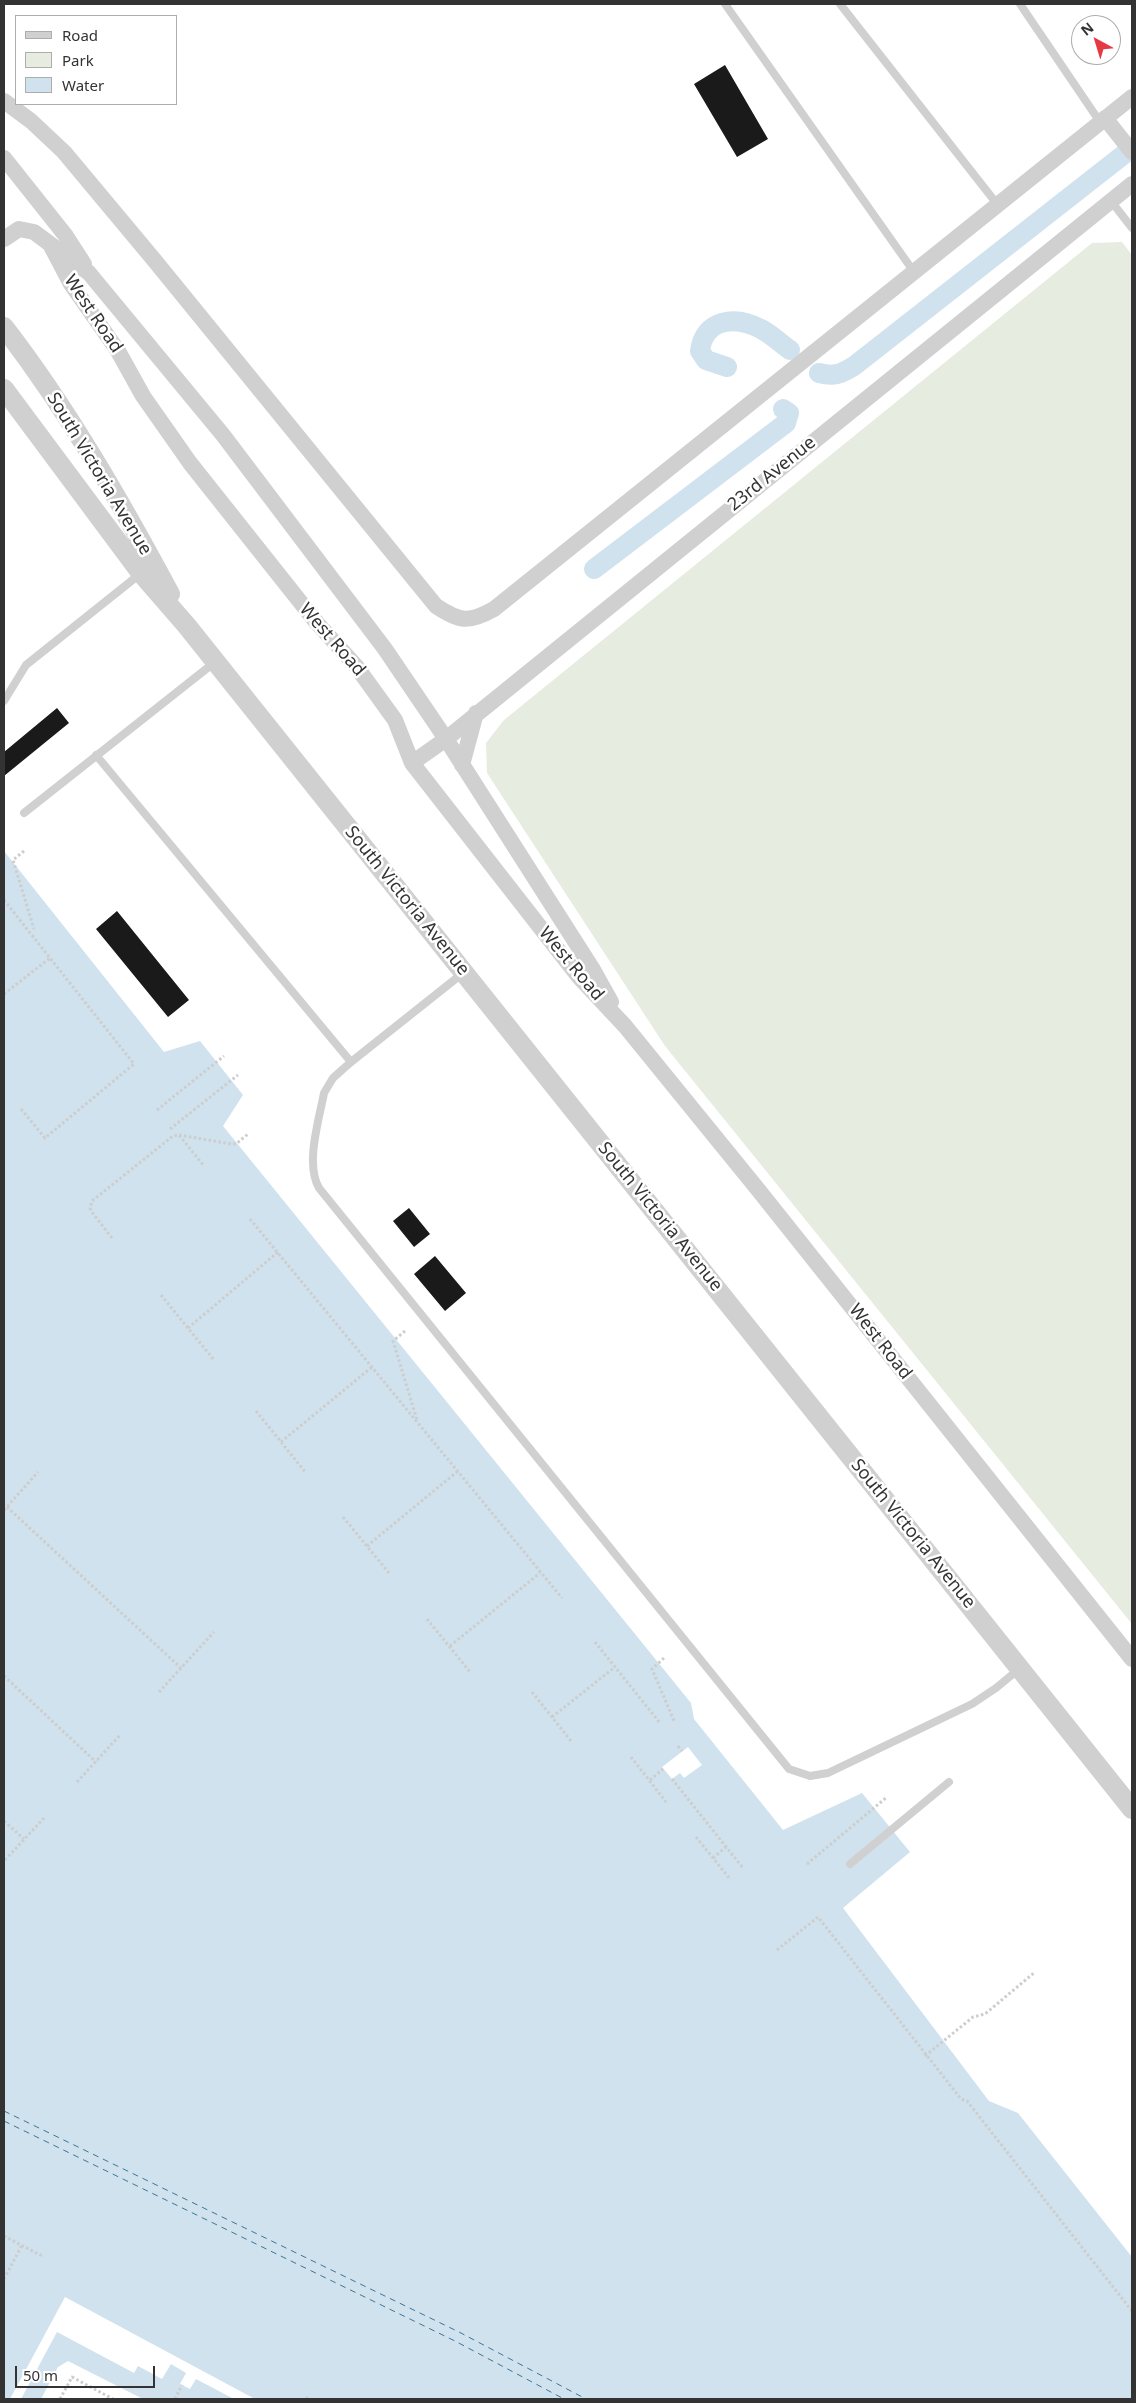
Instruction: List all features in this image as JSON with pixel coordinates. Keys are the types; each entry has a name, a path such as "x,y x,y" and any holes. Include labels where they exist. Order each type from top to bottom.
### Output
{"street":[{"path":"4,101 31,121 70,160 155,260 436,606 461,619 472,620 494,609 1132,97"},
{"path":"1103,120 1128,146"},
{"name":"West Road","path":"4,158 66,236 89,272 223,435 385,649 446,739 592,968 625,1026"},
{"name":"23rd Avenue","path":"412,763 446,739 1132,184"},
{"name":"West Road","path":"4,239 19,229 27,229 89,272"},
{"name":"West Road","path":"50,244 71,284 118,351 143,396 190,463 317,624 356,666 395,720 412,763 579,978 625,1026 767,1199 1132,1660"},
{"name":"South Victoria Avenue","path":"4,327 29,360 118,498 187,626"},
{"name":"South Victoria Avenue","path":"4,389 141,573 187,626 465,972 1132,1809"},
{"path":"462,765 476,713"}],"lane":[{"path":"725,4 914,272"},
{"path":"840,4 997,204"},
{"path":"1020,4 1103,120"},
{"path":"1111,201 1132,228"},
{"path":"4,701 26,665 141,573"},
{"path":"24,812 215,662"},
{"path":"96,755 351,1062"},
{"path":"465,972 333,1078 324,1093 312,1161 313,1175 319,1188 786,1766 806,1776 828,1773 978,1700 1020,1668"},
{"path":"850,1864 949,1782"}],"path":[{"path":"24,852 13,860 34,929"},
{"path":"4,900 134,1064 45,1138 20,1109"},
{"path":"4,994 50,958"},
{"path":"157,1110 224,1056"},
{"path":"170,1129 238,1075"},
{"path":"112,1238 91,1211 92,1201 172,1136 179,1135 236,1144 248,1134"},
{"path":"179,1135 204,1166"},
{"path":"250,1218 562,1598"},
{"path":"188,1328 278,1252"},
{"path":"161,1295 214,1360"},
{"path":"405,1331 393,1342 418,1423"},
{"path":"281,1442 372,1367"},
{"path":"256,1411 306,1473"},
{"path":"367,1546 458,1471"},
{"path":"38,1472 5,1509 181,1668"},
{"path":"343,1517 389,1573"},
{"path":"450,1646 540,1572"},
{"path":"427,1619 470,1672"},
{"path":"159,1692 214,1632"},
{"path":"594,1642 660,1723"},
{"path":"664,1658 652,1669 675,1722"},
{"path":"552,1717 615,1667"},
{"path":"4,1676 96,1762"},
{"path":"532,1692 571,1741"},
{"path":"77,1782 120,1735"},
{"path":"678,1746 682,1751"},
{"path":"631,1757 666,1802"},
{"path":"650,1780 663,1769"},
{"path":"672,1779 743,1868"},
{"path":"807,1864 887,1797"},
{"path":"4,1860 44,1818"},
{"path":"4,1821 24,1839"},
{"path":"696,1837 730,1879"},
{"path":"713,1858 726,1847"},
{"path":"777,1950 818,1917 925,2056 961,2099 967,2101 1132,2311"},
{"path":"925,2056 973,2017 985,2014 1001,1998 1035,1972"},
{"path":"4,2236 44,2257"},
{"path":"4,2279 22,2245"},
{"path":"60,2399 72,2377 114,2399"},
{"path":"175,2399 182,2385"}],"green space":[{"path":"1122,242 1132,255 1132,1624 665,1046 487,773 486,743 504,720 1092,243"}],"water":[{"path":"4,851 164,1052 200,1041 243,1095 223,1126 691,1703 694,1719 783,1830 862,1793 910,1852 843,1908 989,2101 1018,2113 1132,2257 1132,2399 143,2399 68,2361 58,2367 41,2399 4,2399"}],"pier":[{"path":"688,1747 702,1765 684,1778 680,1773 672,1779 662,1767"},
{"path":"65,2297 255,2399 234,2399 196,2379 190,2389 180,2384 186,2373 171,2364 162,2379 138,2366 134,2373 57,2332 21,2399 10,2399"}],"building":[{"path":"725,65 768,139 737,157 694,84"},
{"path":"57,708 69,723 4,776 4,752"},
{"path":"117,911 189,1000 168,1017 96,929"},
{"path":"409,1208 430,1234 414,1247 393,1221"},
{"path":"435,1256 466,1293 445,1311 414,1274"}],"waterway":[{"path":"819,373 837,374 854,366 1132,148"},
{"path":"727,367 706,360 700,351 703,340 708,332 714,326 722,323 731,321 751,325 768,333 790,350"},
{"path":"594,569 786,423 789,413 783,409"}],"ferry route":[{"path":"4,2111 459,2332 586,2399"},
{"path":"4,2121 455,2341 564,2399"}]}
